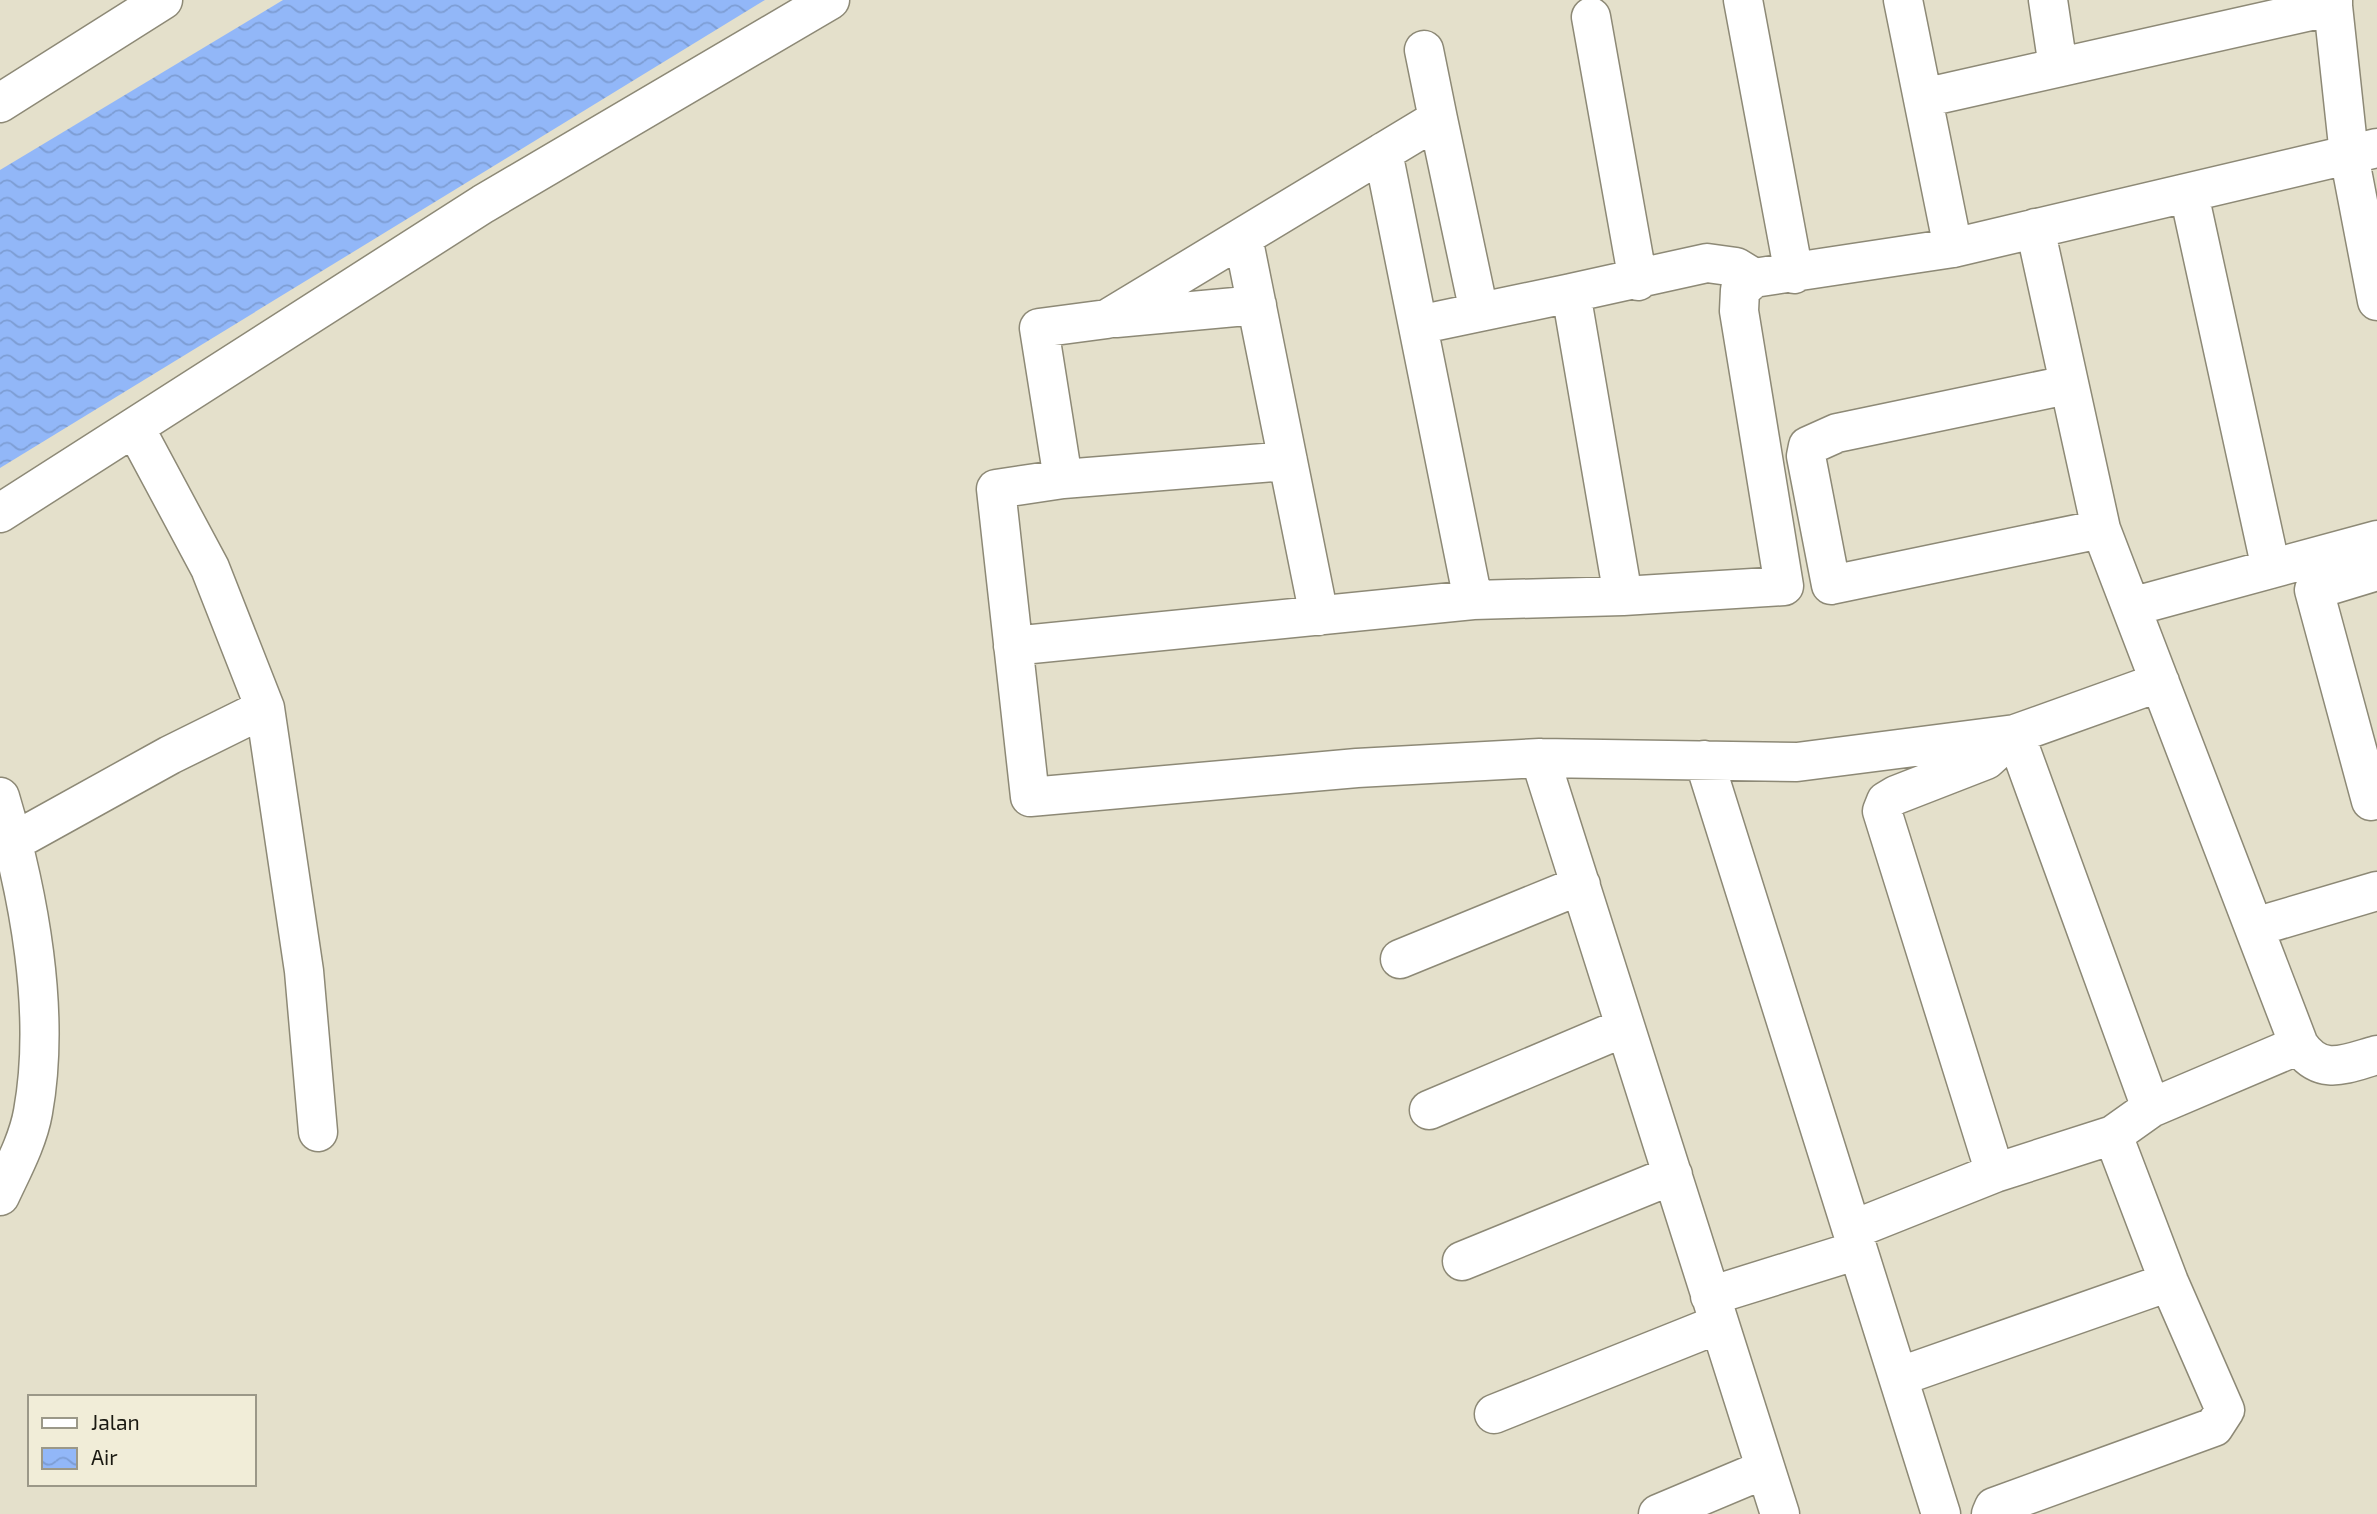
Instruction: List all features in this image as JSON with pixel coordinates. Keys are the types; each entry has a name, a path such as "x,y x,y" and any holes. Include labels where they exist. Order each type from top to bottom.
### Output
{"street":[{"path":"0,103 163,0"},
{"path":"0,513 483,204 830,0"},
{"path":"1743,0 1794,274"},
{"path":"1903,0 1953,248"},
{"path":"2048,0 2058,68"},
{"path":"1923,98 2333,3 2363,152 2377,301"},
{"path":"1591,17 1638,281"},
{"path":"1424,50 1479,312"},
{"path":"1107,319 1438,119"},
{"path":"1383,152 1473,600"},
{"path":"1784,586 1739,311 1741,290 1754,278 1953,248 2363,152"},
{"path":"2189,194 2296,573 2366,737 2371,801"},
{"path":"2035,228 2067,385 2101,529 2300,1045 2309,1058 2323,1065 2341,1065 2377,1055"},
{"path":"1243,237 1319,616"},
{"path":"1418,325 1715,263 1736,267 1754,278"},
{"path":"1571,293 1623,596"},
{"path":"1063,479 1040,328 1107,319 1257,306"},
{"path":"1831,585 1806,456 1808,446 1837,433 2067,385"},
{"path":"135,428 210,568 265,708 304,971 318,1132"},
{"path":"1288,461 1063,479 996,489 1030,797 1357,768 1540,758 1797,762 2015,734 2160,682"},
{"path":"1013,646 1473,600 1623,596 1831,585 2101,529"},
{"path":"2296,573 2377,540"},
{"path":"2131,607 2296,573 2377,571"},
{"path":"13,842 170,755 265,708"},
{"path":"2015,734 2151,1108"},
{"path":"1995,1173 1882,811 1886,801 1896,795 1986,760 2015,734"},
{"path":"1540,758 1780,1514"},
{"path":"1704,761 1941,1514"},
{"path":"0,797 13,842 28,914 40,1027 33,1114 0,1196"},
{"path":"1400,959 1581,885"},
{"path":"2255,928 2377,891"},
{"path":"1429,1110 1625,1027"},
{"path":"1494,1414 1995,1173 2113,1135 2151,1108 2300,1045"},
{"path":"1991,1514 1994,1507 2214,1427 2225,1410 2169,1282 2113,1135"},
{"path":"1462,1261 1672,1175"},
{"path":"1898,1377 2169,1282"},
{"path":"1658,1514 1765,1469"}],"water":[{"path":"283,0 765,0 0,468 0,170"}]}
